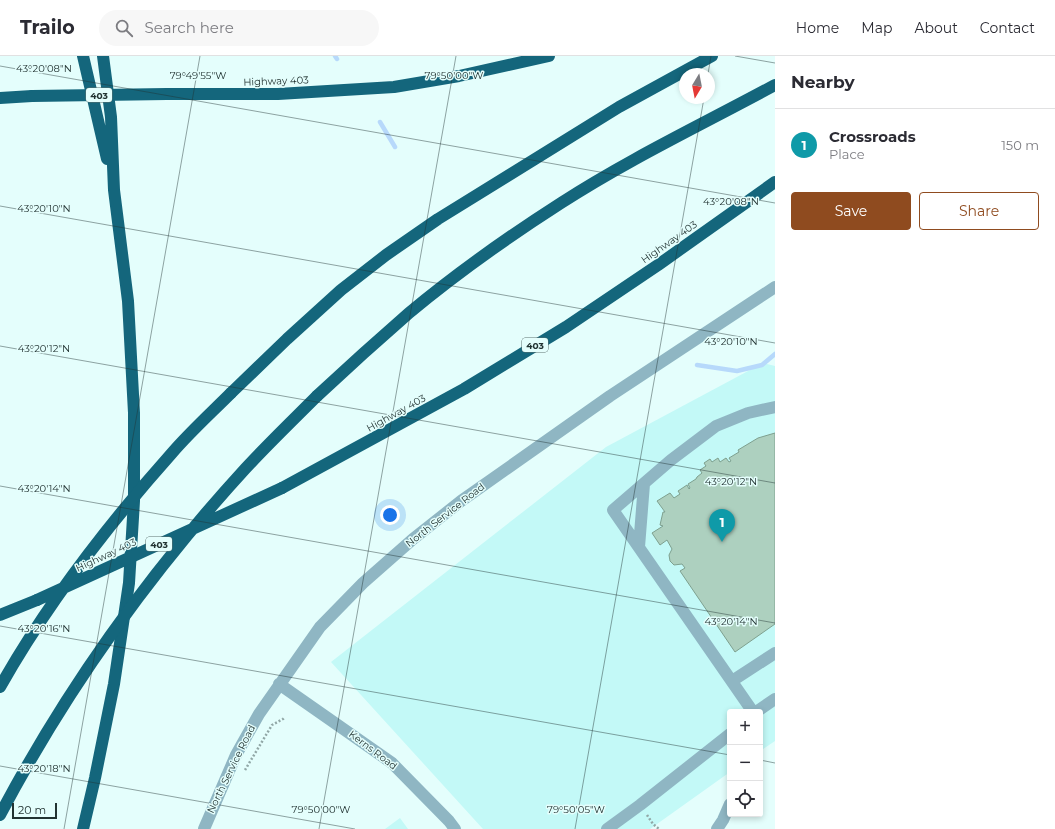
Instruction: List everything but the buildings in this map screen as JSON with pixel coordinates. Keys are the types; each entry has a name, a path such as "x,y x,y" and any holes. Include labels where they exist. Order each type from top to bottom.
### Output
{"highway":[{"path":"83,56 114,190"},
{"path":"83,829 95,778 115,676 129,583 134,501 134,413 128,301 114,190 111,117 102,56"},
{"name":"Highway 403","path":"0,98 32,96 167,94 278,94 394,87 459,76 549,56"},
{"path":"0,687 51,604 96,543 172,452 287,339 336,295 386,255 438,219 619,107 712,56"},
{"path":"0,815 26,767 63,705 114,628 146,586 245,469 356,359 410,312 474,262 561,202 662,143 775,85"},
{"name":"Highway 403","path":"0,615 37,600 282,488 464,389 566,327 658,265 775,182"}],"street":[{"name":"North Service Road","path":"204,829 236,755 259,714 320,627 363,583 413,539 462,501 610,396 775,287"},
{"path":"753,709 613,510 671,460 716,426 748,413 775,407"},
{"path":"639,547 644,484"},
{"path":"732,681 775,653"},
{"name":"Kerns Road","path":"279,684 392,763 449,820 455,829"},
{"path":"760,709 775,699"},
{"path":"607,829 727,740"},
{"path":"716,829 723,820 727,811"}],"path":[{"path":"244,773 272,725 285,717"},
{"path":"640,805 653,824 660,829"}],"shaded area":[{"path":"763,363 775,366 775,741 763,749 763,709 727,709 727,774 650,829 483,829 331,662 606,447"},
{"path":"400,818 408,829 385,829"}],"waterway":[{"path":"380,122 395,147"},
{"path":"697,365 737,371 762,365 775,354"}],"place":[{"name":"Crossroads","path":"722,542"}]}
